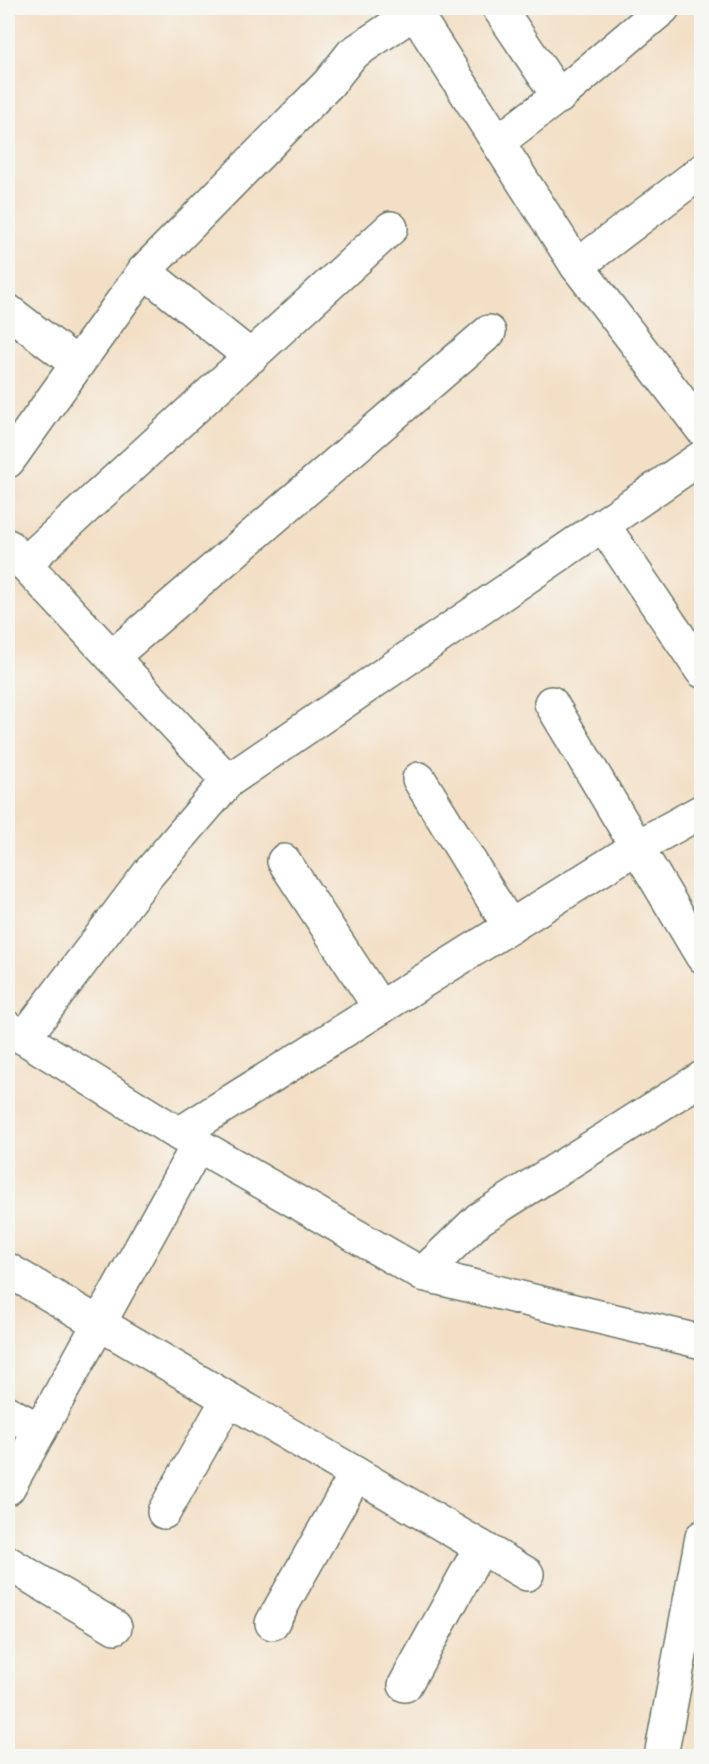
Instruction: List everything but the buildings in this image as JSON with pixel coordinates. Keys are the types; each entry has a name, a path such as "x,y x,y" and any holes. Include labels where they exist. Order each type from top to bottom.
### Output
{"street":[{"path":"499,8 559,96"},
{"path":"498,142 559,96 663,8"},
{"path":"8,461 144,270 329,83 352,54 417,10 577,266 702,429"},
{"path":"577,266 702,171"},
{"path":"228,781 16,555 251,357 391,228"},
{"path":"144,270 251,357"},
{"path":"8,311 77,364"},
{"path":"112,657 489,332"},
{"path":"702,457 228,781 16,1033 189,1140 422,1274 702,1342"},
{"path":"603,525 702,671"},
{"path":"551,703 702,956"},
{"path":"419,779 510,927"},
{"path":"8,1488 100,1324 189,1140 380,1008 637,847 702,811"},
{"path":"284,861 380,1008"},
{"path":"422,1274 479,1219 702,1078"},
{"path":"8,1270 527,1574"},
{"path":"164,1512 228,1399"},
{"path":"8,1413 40,1430"},
{"path":"272,1623 356,1474"},
{"path":"661,1756 702,1537"},
{"path":"405,1685 480,1547"},
{"path":"8,1563 115,1627"}]}
